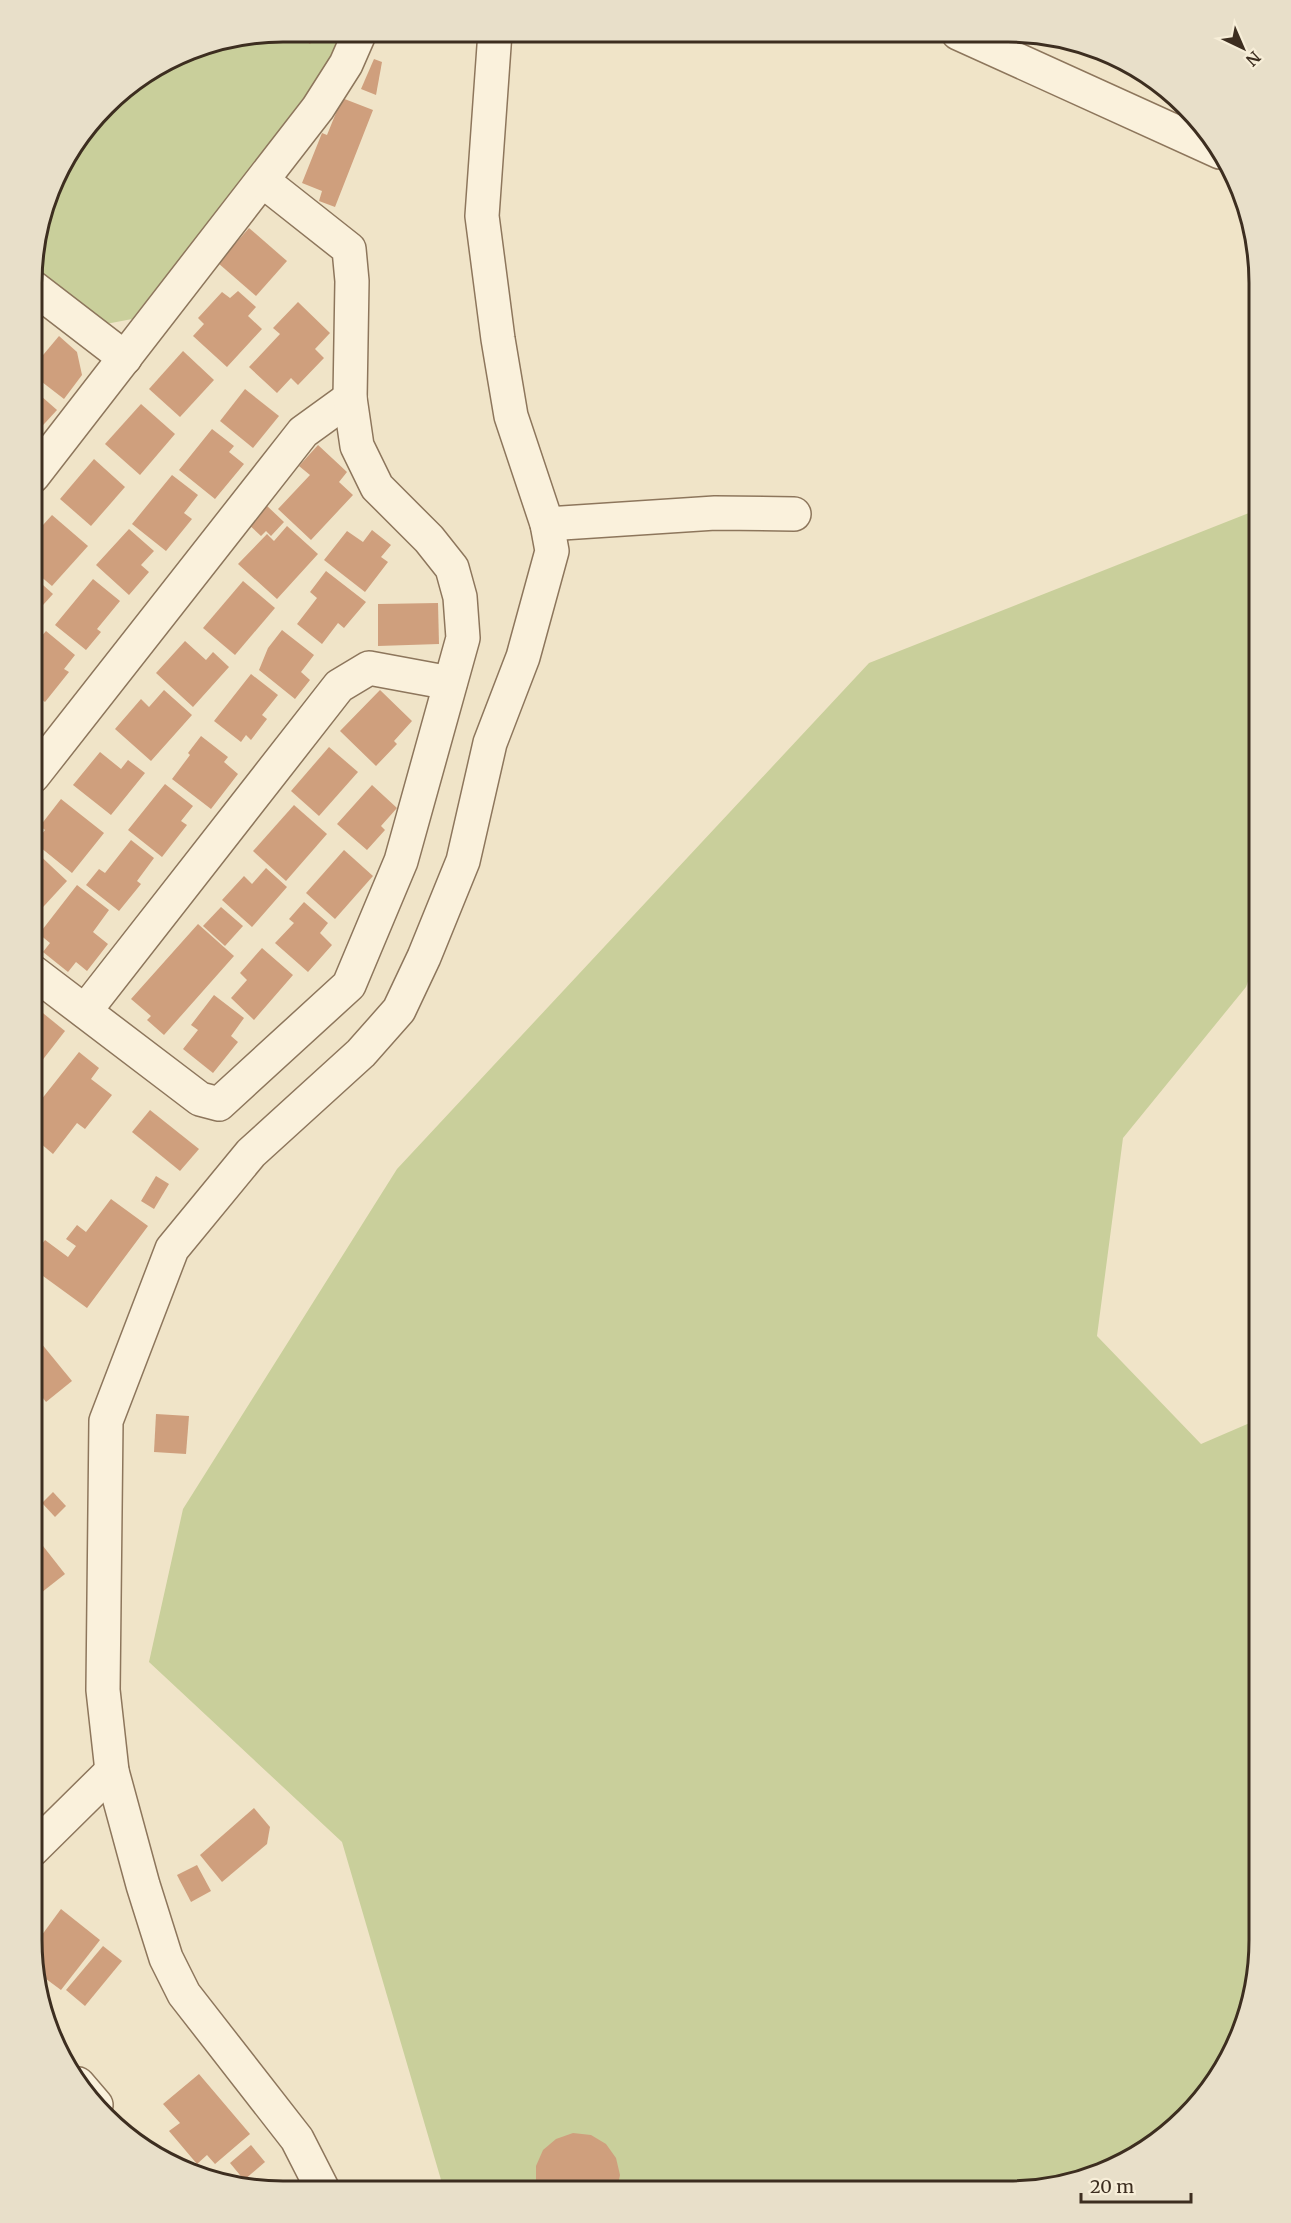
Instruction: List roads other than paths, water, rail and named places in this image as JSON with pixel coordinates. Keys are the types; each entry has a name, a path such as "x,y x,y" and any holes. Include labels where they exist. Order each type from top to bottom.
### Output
{"street":[{"path":"42,464 318,108 346,64 356,42"},
{"path":"318,2181 297,2139 184,1994 166,1958 112,1772 102,1689 106,1420 172,1249 251,1153 361,1053 399,1010 424,957 463,861 490,743 523,657 552,551 547,524 511,416 498,339 482,216 494,42"},
{"path":"977,42 1206,145"},
{"path":"42,979 200,1100 219,1104 349,985 401,861 463,638 460,597 452,568 429,539 377,487 357,446 350,399 352,281 349,249 262,181"},
{"path":"42,294 125,358"},
{"path":"42,765 303,432 350,399"},
{"path":"547,524 715,513 794,514"},
{"path":"85,1011 339,686 369,668 450,683"},
{"path":"42,1840 112,1772"}]}
